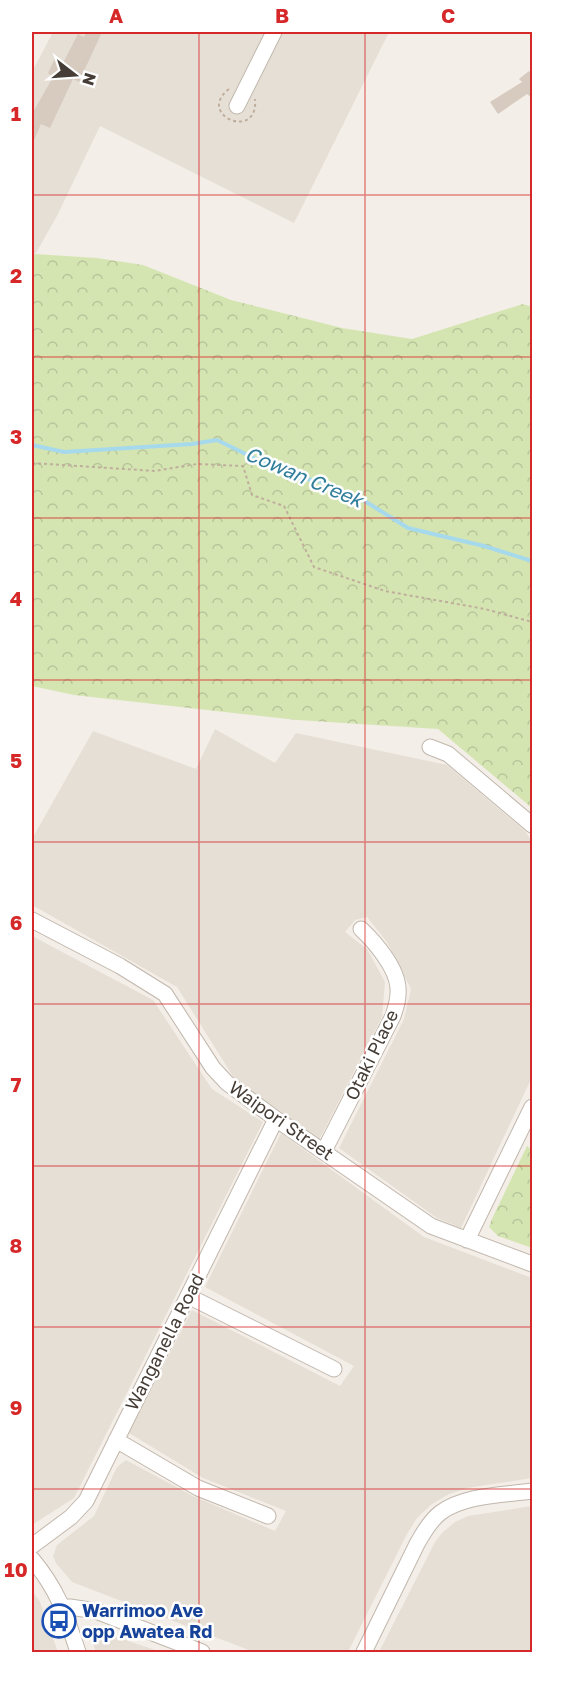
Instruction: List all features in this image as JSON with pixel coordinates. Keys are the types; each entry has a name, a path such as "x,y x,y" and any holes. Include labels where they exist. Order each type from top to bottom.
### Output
{"street":[{"path":"237,106 274,32"},
{"path":"430,747 448,754 532,825"},
{"name":"Waipori Street","path":"32,920 120,966 165,994 213,1068 227,1083 431,1226 532,1264"},
{"name":"Otaki Place","path":"324,1151 393,1016 398,1001 398,987 394,974 375,942 361,929"},
{"path":"467,1240 532,1107"},
{"name":"Wanganella Road","path":"32,1546 71,1517 86,1501 276,1119"},
{"path":"188,1296 334,1369"},
{"path":"116,1440 198,1488 268,1516"},
{"path":"364,1653 417,1544 439,1513 454,1504 473,1499 532,1491"},
{"path":"32,1559 51,1585 63,1608 78,1653"},
{"path":"63,1608 96,1611 202,1653"}],"path":[{"path":"32,463 155,471 197,464 243,466 252,495 284,506 314,567 385,591 485,609 532,622"}],"shaded area":[{"path":"53,32 389,32 294,223 100,126 58,214 32,260 32,72"},
{"path":"215,729 275,763 296,733 447,765 524,830 532,841 532,1077 461,1228 437,1218 339,1148 404,1019 411,989 387,942 367,917 355,920 345,932 367,949 385,982 382,1017 319,1140 234,1078 177,987 32,905 32,839 93,731 196,769"},
{"path":"32,936 153,1000 212,1089 263,1122 74,1498 32,1525"},
{"path":"281,1133 424,1237 532,1278 532,1478 467,1488 449,1494 432,1504 417,1518 348,1652 254,1652 72,1582 53,1556 57,1545 94,1516 117,1467 126,1460 193,1496 275,1531 286,1511 203,1478 129,1433 192,1310 340,1386 354,1366 205,1287"},
{"path":"532,1506 532,1652 379,1652 435,1542 442,1533 455,1522 468,1516"},
{"path":"32,1591 40,1602 58,1652 32,1652"},
{"path":"99,1631 161,1652 96,1652 91,1638"}],"green space":[{"path":"35,254 97,258 143,265 231,300 342,328 412,339 523,304 532,307 532,808 438,729 297,720 74,695 32,686 32,260"},
{"path":"527,1146 532,1150 532,1248 498,1236 489,1227"}],"building":[{"path":"86,32 102,32 79,82 73,79 50,128 41,124 32,145 32,114 53,77 48,73 55,58 63,63 78,34 84,37"},
{"path":"529,71 532,75 532,98 527,94 498,114 490,102 522,82 519,79"}],"waterway":[{"name":"Cowan Creek","path":"32,445 64,452 192,444 217,440 291,476 318,481 363,500 408,528 484,546 532,561"}],"place":[{"name":"Warrimoo Ave opp Awatea Rd","path":"59,1621"}]}
